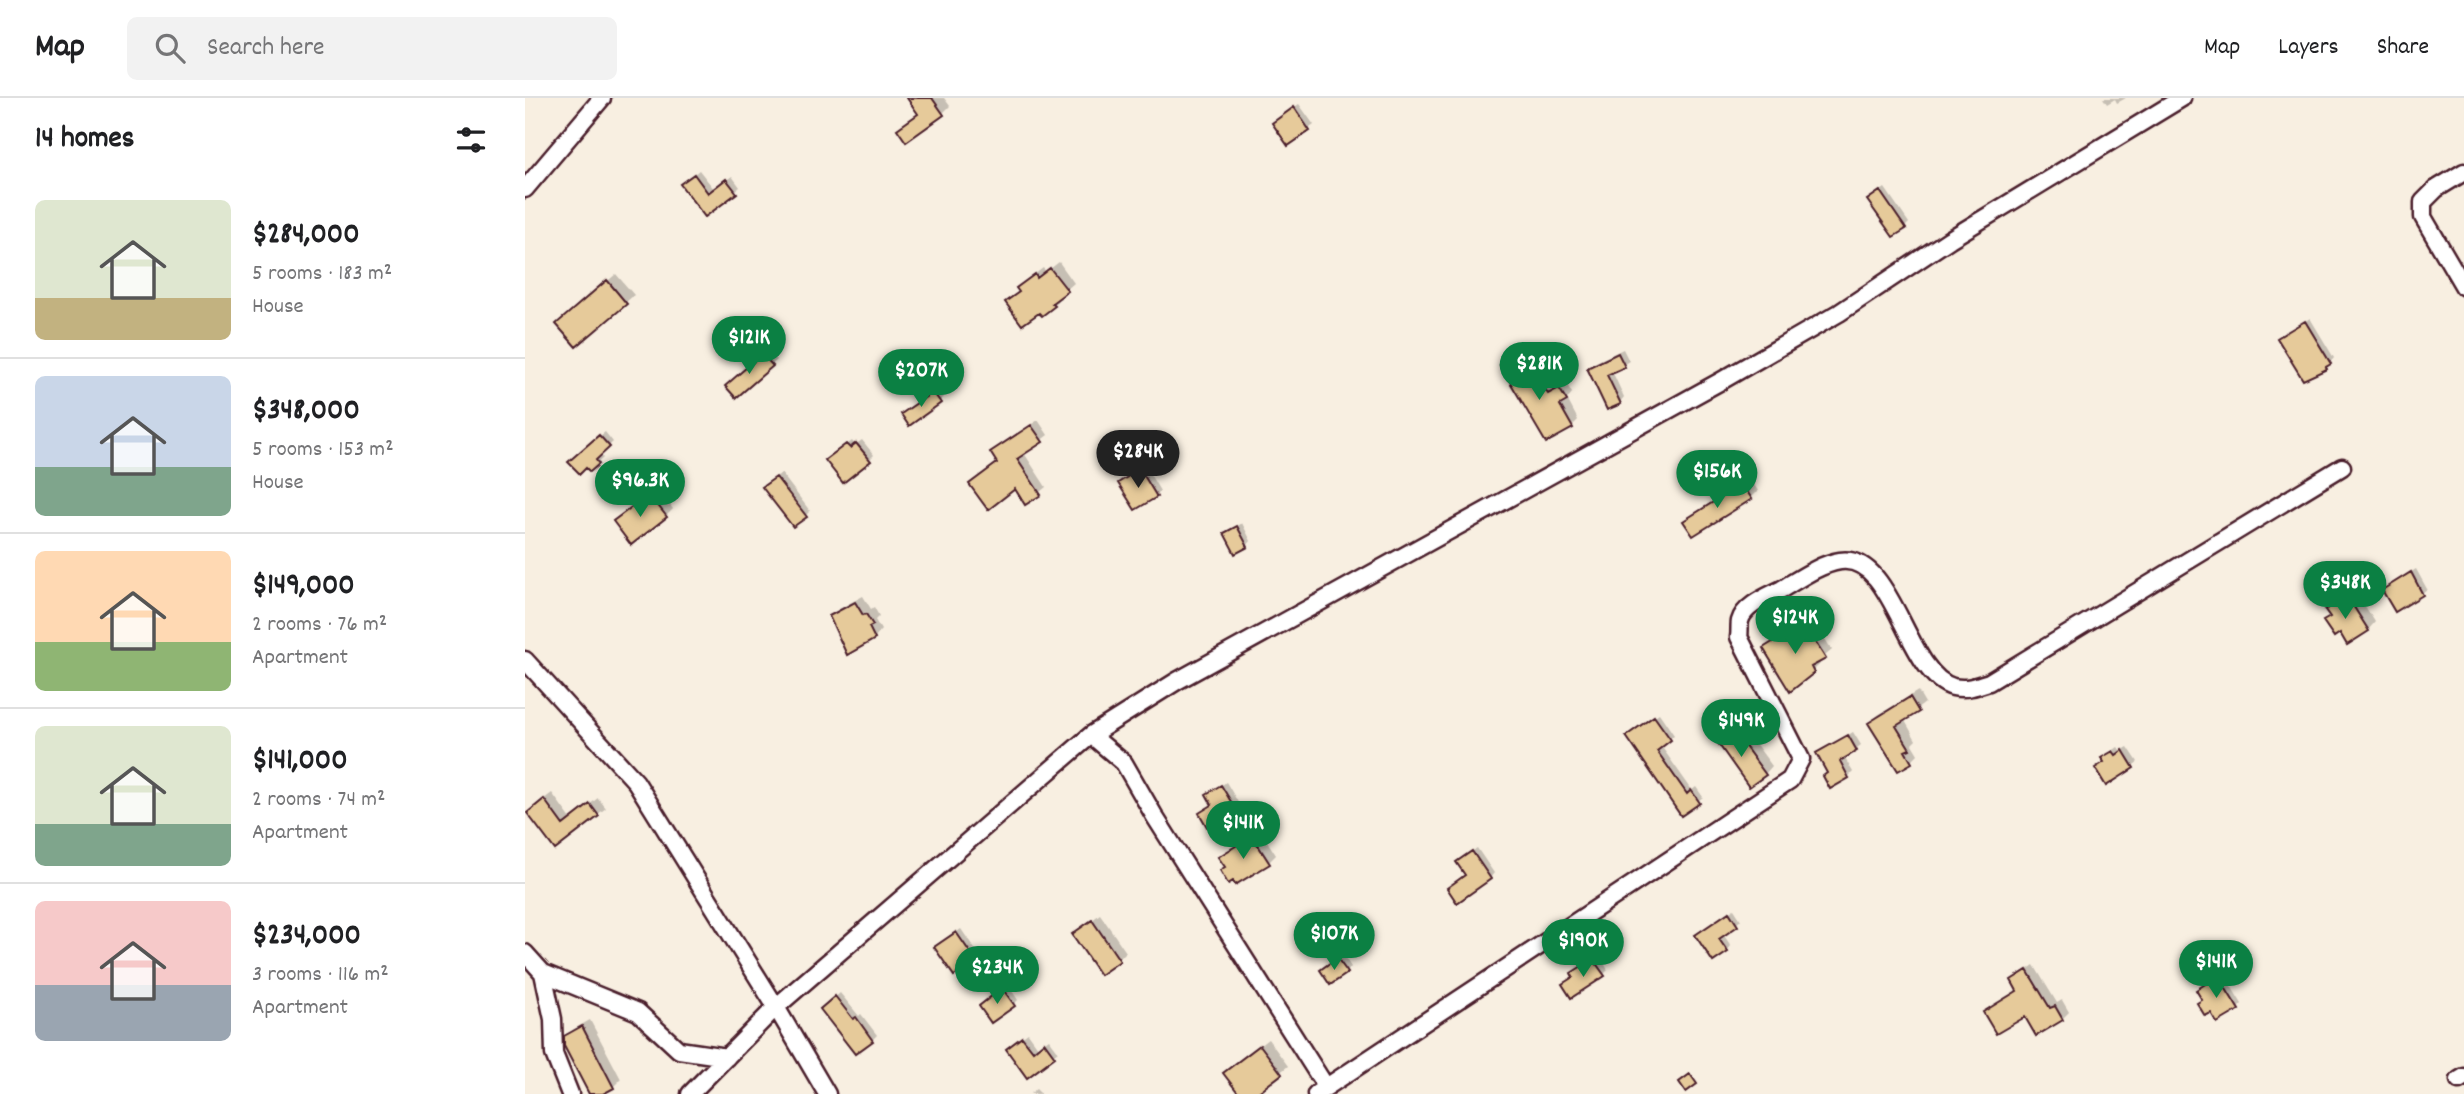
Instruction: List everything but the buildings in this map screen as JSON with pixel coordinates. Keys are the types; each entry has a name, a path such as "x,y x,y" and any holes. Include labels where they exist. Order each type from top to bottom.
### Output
{"street":[{"path":"525,189 602,98"},
{"path":"690,1094 776,1007 1091,735 1177,681 1721,382 2182,98"},
{"path":"2464,172 2436,189 2423,202 2423,217 2464,287"},
{"path":"1091,735 1124,763 1321,1091 1790,780 1801,759 1739,637 1740,619 1750,608 1832,564 1841,561 1863,564 1878,579 1934,676 1951,686 1968,688 1989,682 2342,467"},
{"path":"525,660 636,782 827,1094"},
{"path":"525,953 543,973 638,1012 679,1050 727,1057"},
{"path":"543,973 553,1018 554,1054 570,1094"}]}
